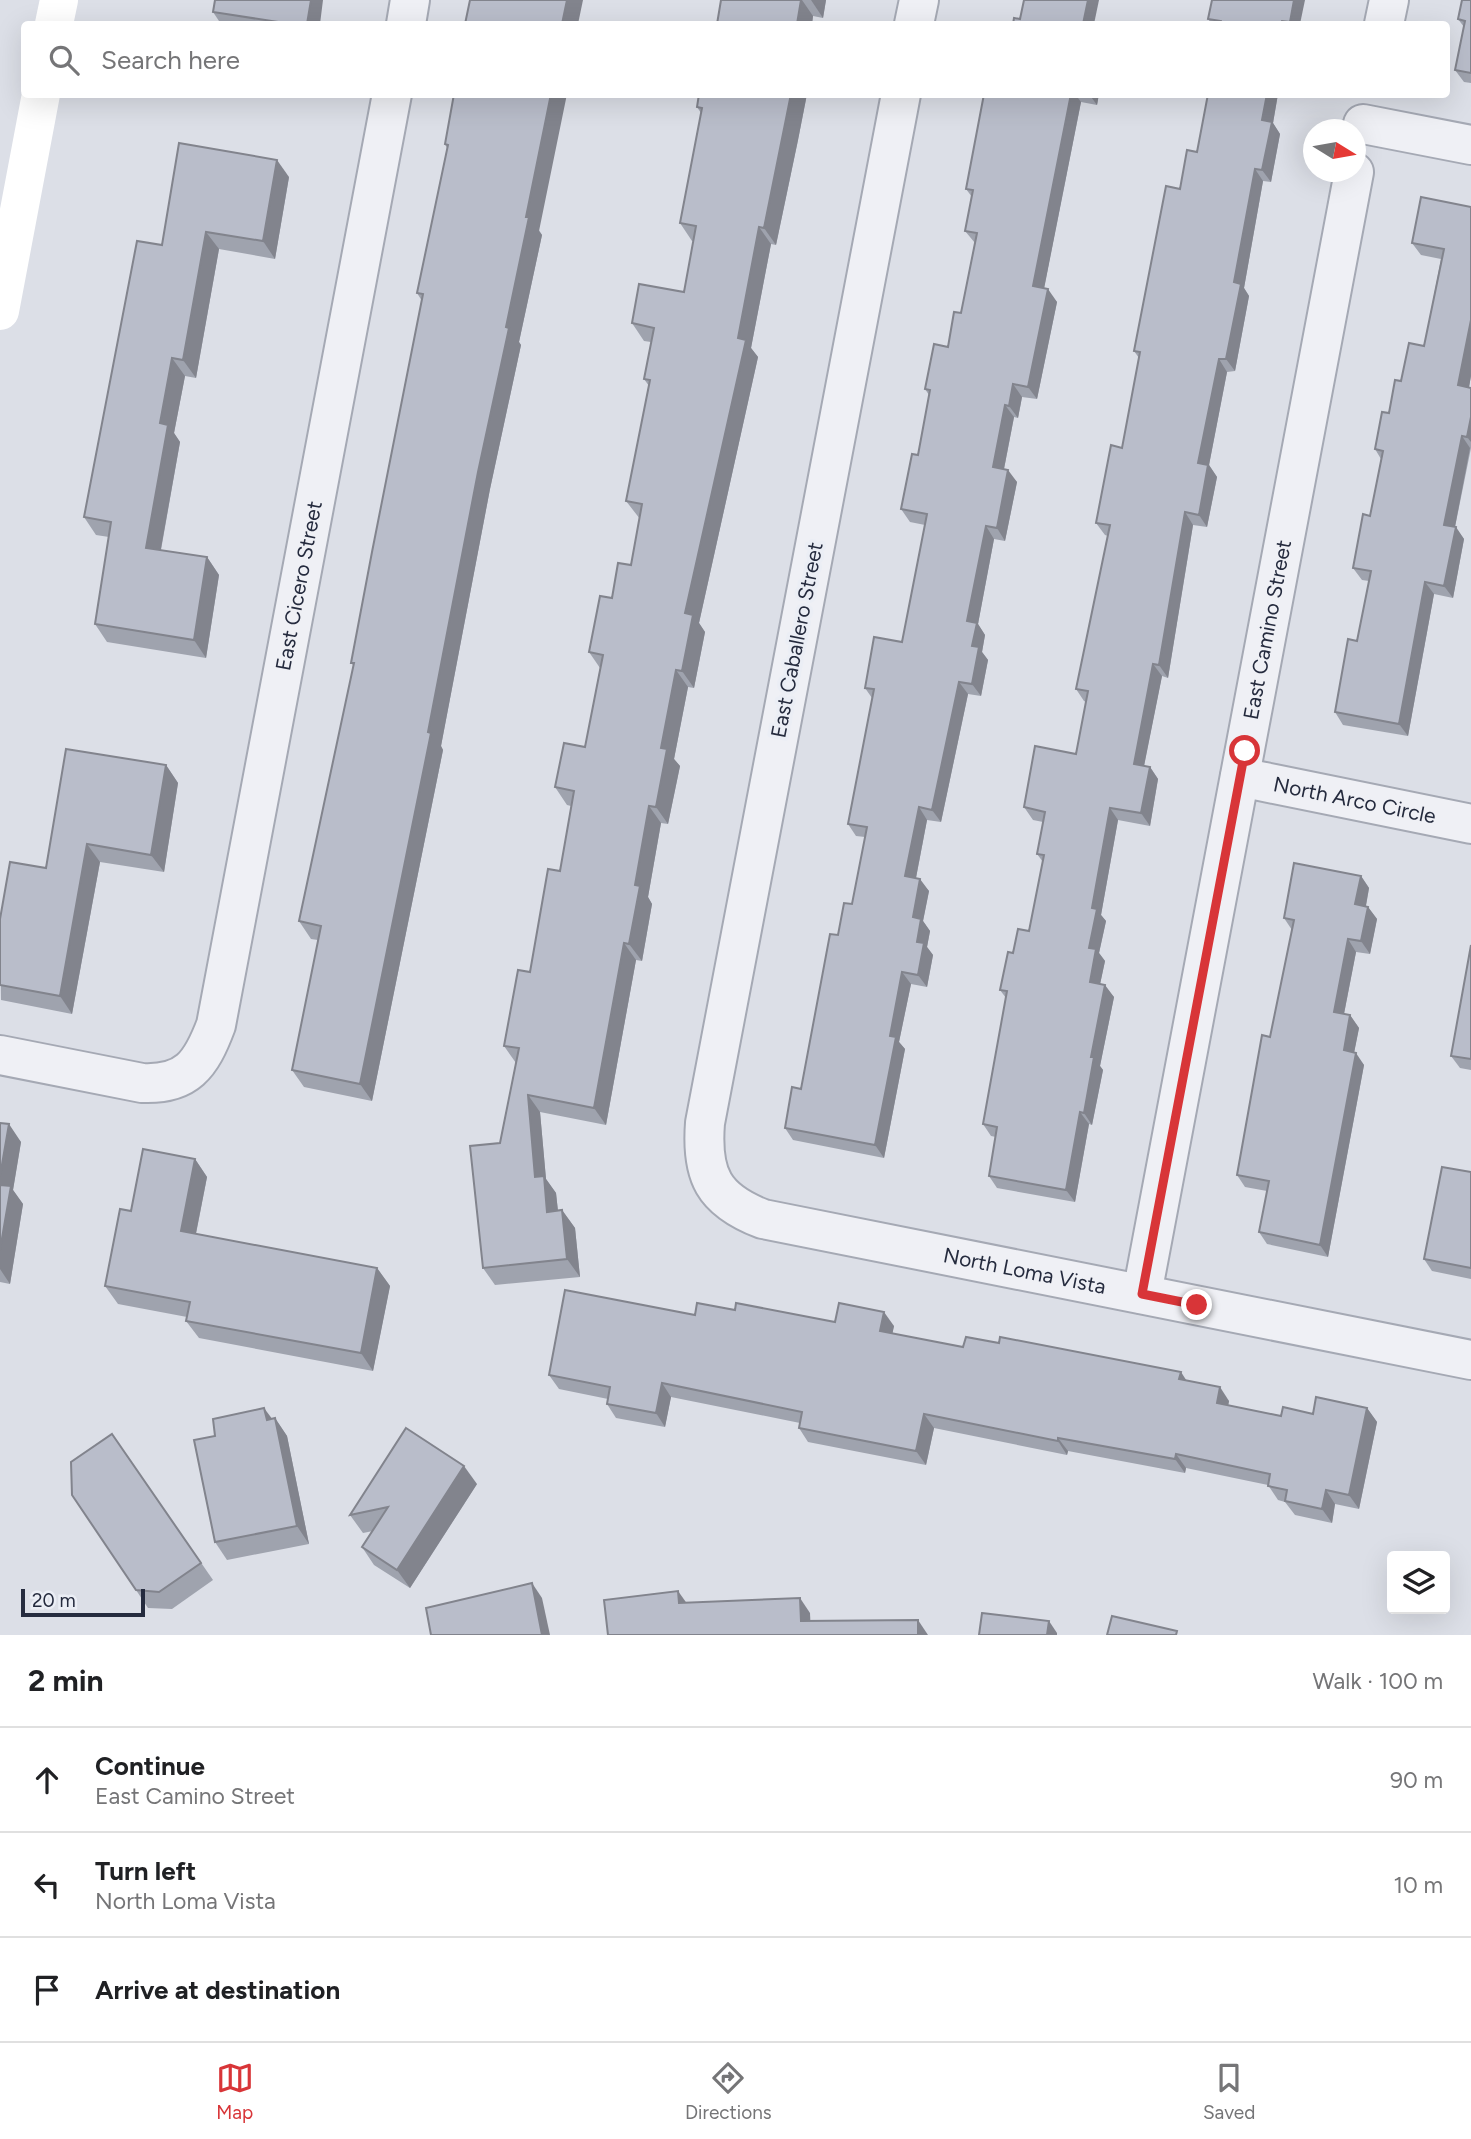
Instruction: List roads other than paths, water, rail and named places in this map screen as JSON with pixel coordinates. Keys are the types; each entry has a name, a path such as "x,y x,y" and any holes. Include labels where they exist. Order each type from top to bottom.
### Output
{"main road":[{"path":"55,21 59,0"},
{"path":"0,311 40,98"}],"street":[{"path":"406,21 410,0"},
{"path":"915,21 919,0"},
{"path":"1385,21 1389,0"},
{"name":"East Cicero Street","path":"0,1055 142,1083 160,1084 191,1070 203,1056 216,1025 391,98"},
{"name":"East Caballero Street","path":"714,1186 706,1166 705,1123 900,98"},
{"path":"1366,109 1471,145"},
{"name":"East Camino Street","path":"1142,1294 1352,182"},
{"name":"North Arco Circle","path":"1240,777 1471,824"},
{"name":"North Loma Vista","path":"714,1186 744,1212 763,1219 1471,1360"}]}
